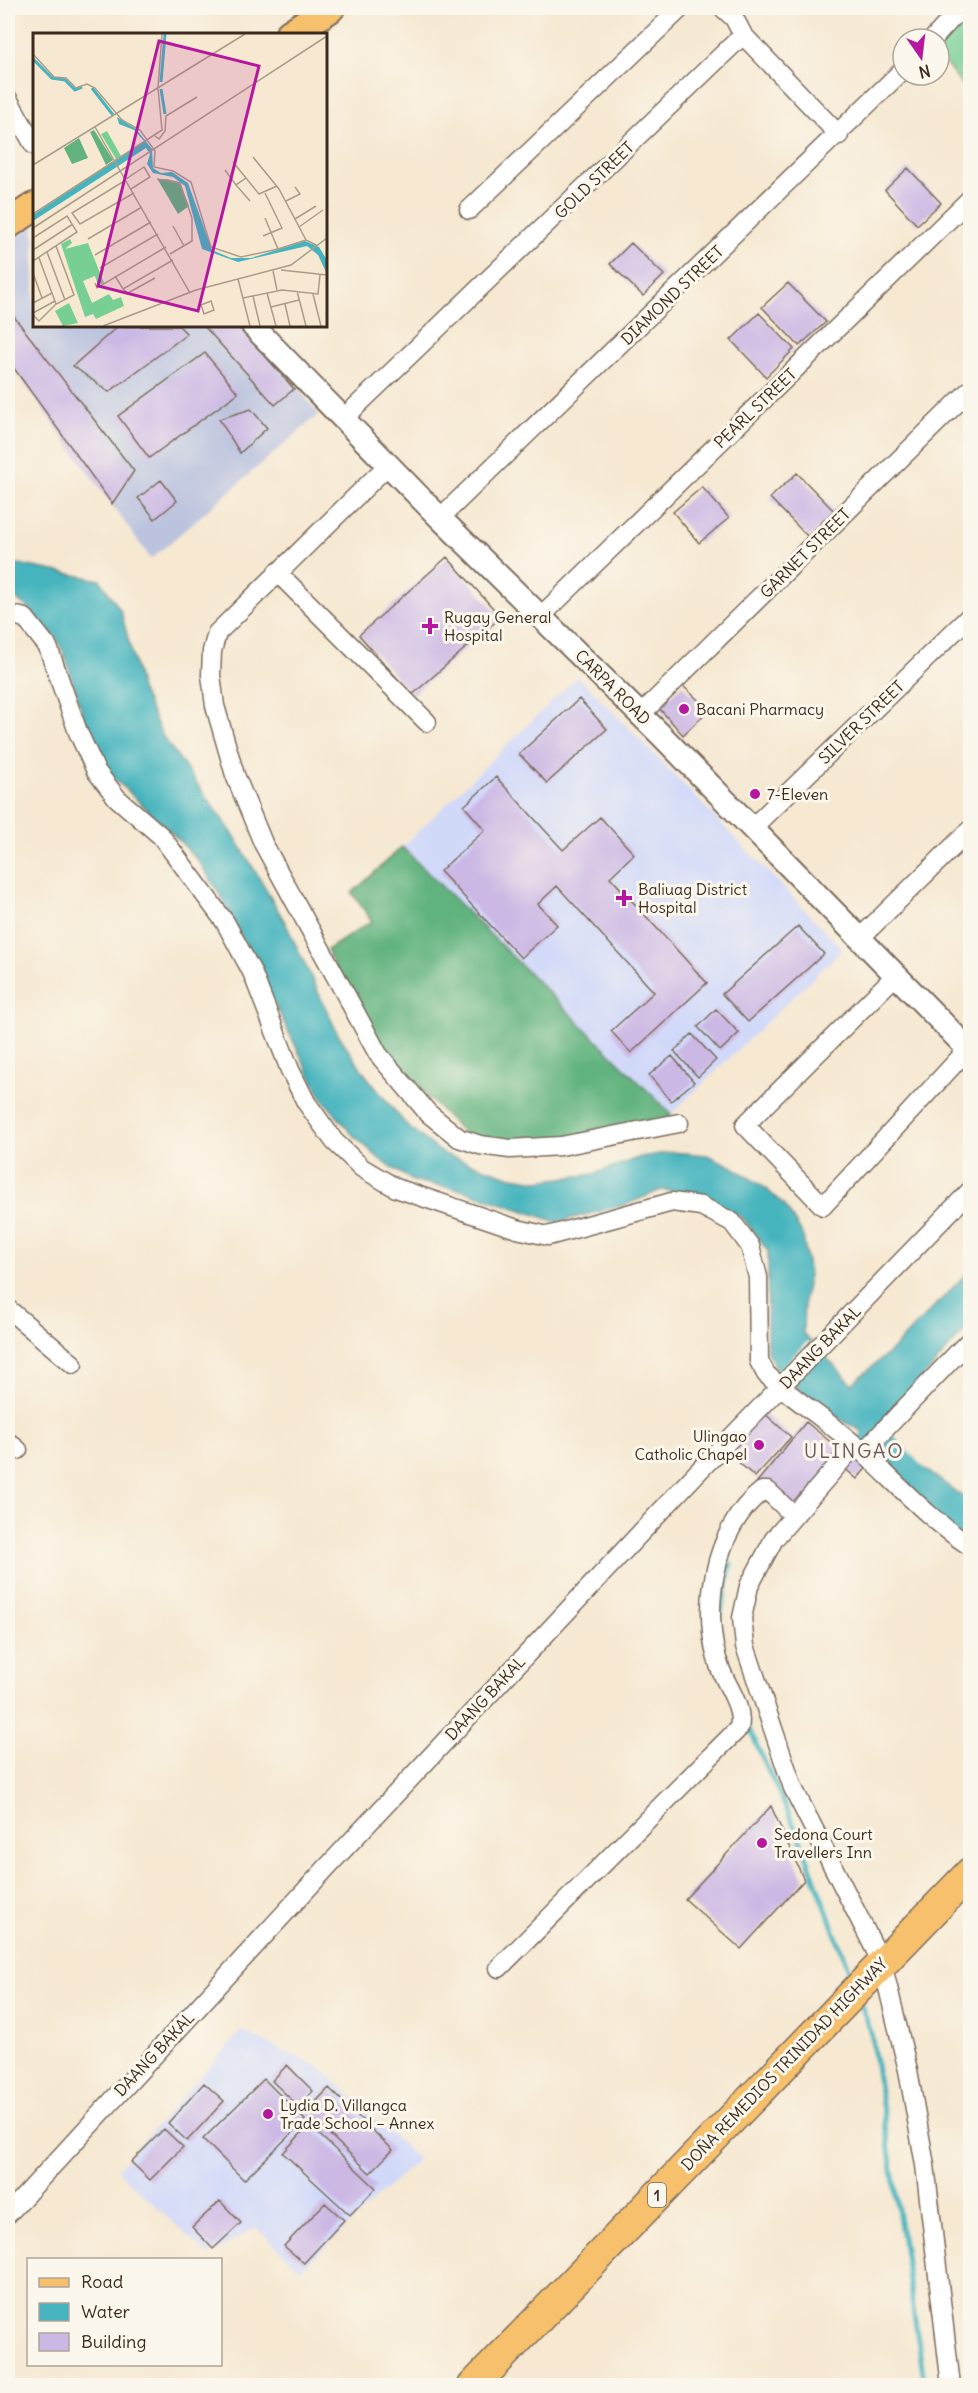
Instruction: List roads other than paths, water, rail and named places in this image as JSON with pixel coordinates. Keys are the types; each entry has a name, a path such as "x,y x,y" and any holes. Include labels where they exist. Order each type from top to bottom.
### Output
{"highway":[{"name":"DOÑA REMEDIOS TRINIDAD HIGHWAY","path":"473,2385 970,1873"}],"main road":[{"path":"292,33 330,8"},
{"path":"8,224 33,208"}],"street":[{"path":"469,210 681,8"},
{"path":"723,8 734,18 743,35 839,135"},
{"path":"944,27 962,8"},
{"name":"GOLD STREET","path":"343,419 743,35"},
{"name":"DIAMOND STREET","path":"440,518 839,135 891,82"},
{"path":"8,99 33,143"},
{"name":"PEARL STREET","path":"540,617 970,199"},
{"name":"CARPA ROAD","path":"254,327 440,518 640,715 896,975 967,1043"},
{"name":"GARNET STREET","path":"640,715 970,390"},
{"path":"388,465 217,633 212,651 211,675 215,706 235,775 263,843 378,1054 428,1113 459,1138 480,1145 510,1149 561,1146 680,1123"},
{"path":"277,572 427,722"},
{"path":"8,614 25,618 48,647 78,732 96,771 117,798 161,836 225,922 252,972 290,1070 306,1102 334,1141 362,1168 396,1188 517,1229 548,1236 672,1202 700,1206 732,1222 750,1246 758,1277 759,1362 766,1374 785,1383 860,1447 898,1488 950,1533 970,1546"},
{"name":"SILVER STREET","path":"752,828 970,616"},
{"path":"860,938 970,830"},
{"path":"896,975 746,1125 823,1206 967,1043"},
{"name":"DAANG BAKAL","path":"8,2214 337,1857 694,1476 970,1191"},
{"path":"8,1309 73,1364"},
{"path":"951,2385 925,2165 908,2070 877,1967 792,1788 745,1646 742,1618 750,1586 774,1539 860,1447 879,1436 970,1341"},
{"path":"500,1968 739,1728 739,1711 720,1666 712,1636 714,1579 733,1526 754,1497 762,1491 768,1491 794,1516"}],"water":[{"path":"8,562 100,580 121,611 141,689 162,735 235,837 285,922 338,1034 367,1077 408,1127 444,1154 512,1177 538,1181 594,1174 641,1157 672,1152 707,1155 731,1166 764,1187 785,1206 803,1235 809,1275 804,1300 803,1333 852,1384 893,1349 970,1270 970,1325 878,1427 889,1443 970,1502 970,1525 898,1466 870,1435 843,1421 794,1386 775,1366 767,1352 768,1251 743,1218 695,1193 661,1190 625,1205 557,1222 462,1190 413,1181 383,1162 351,1133 321,1097 221,896 200,863 115,779 91,742 65,656 57,639 26,606 8,594"}],"waterway":[{"path":"876,1440 927,1496 970,1523"},
{"path":"720,1618 731,1564"},
{"path":"746,1722 799,1836 852,1979"},
{"path":"860,2002 871,2032 925,2386"}],"place":[{"name":"Rugay General Hospital","path":"430,626"},
{"name":"Bacani Pharmacy","path":"684,709"},
{"name":"7-Eleven","path":"755,794"},
{"name":"Baliuag District Hospital","path":"624,898"},
{"name":"Ulingao Catholic Chapel","path":"759,1445"},
{"name":"Sedona Court Travellers Inn","path":"762,1843"},
{"name":"Lydia D. Villangca Trade School – Annex","path":"268,2114"}],"district":[{"name":"ULINGAO","path":"854,1450"}]}
